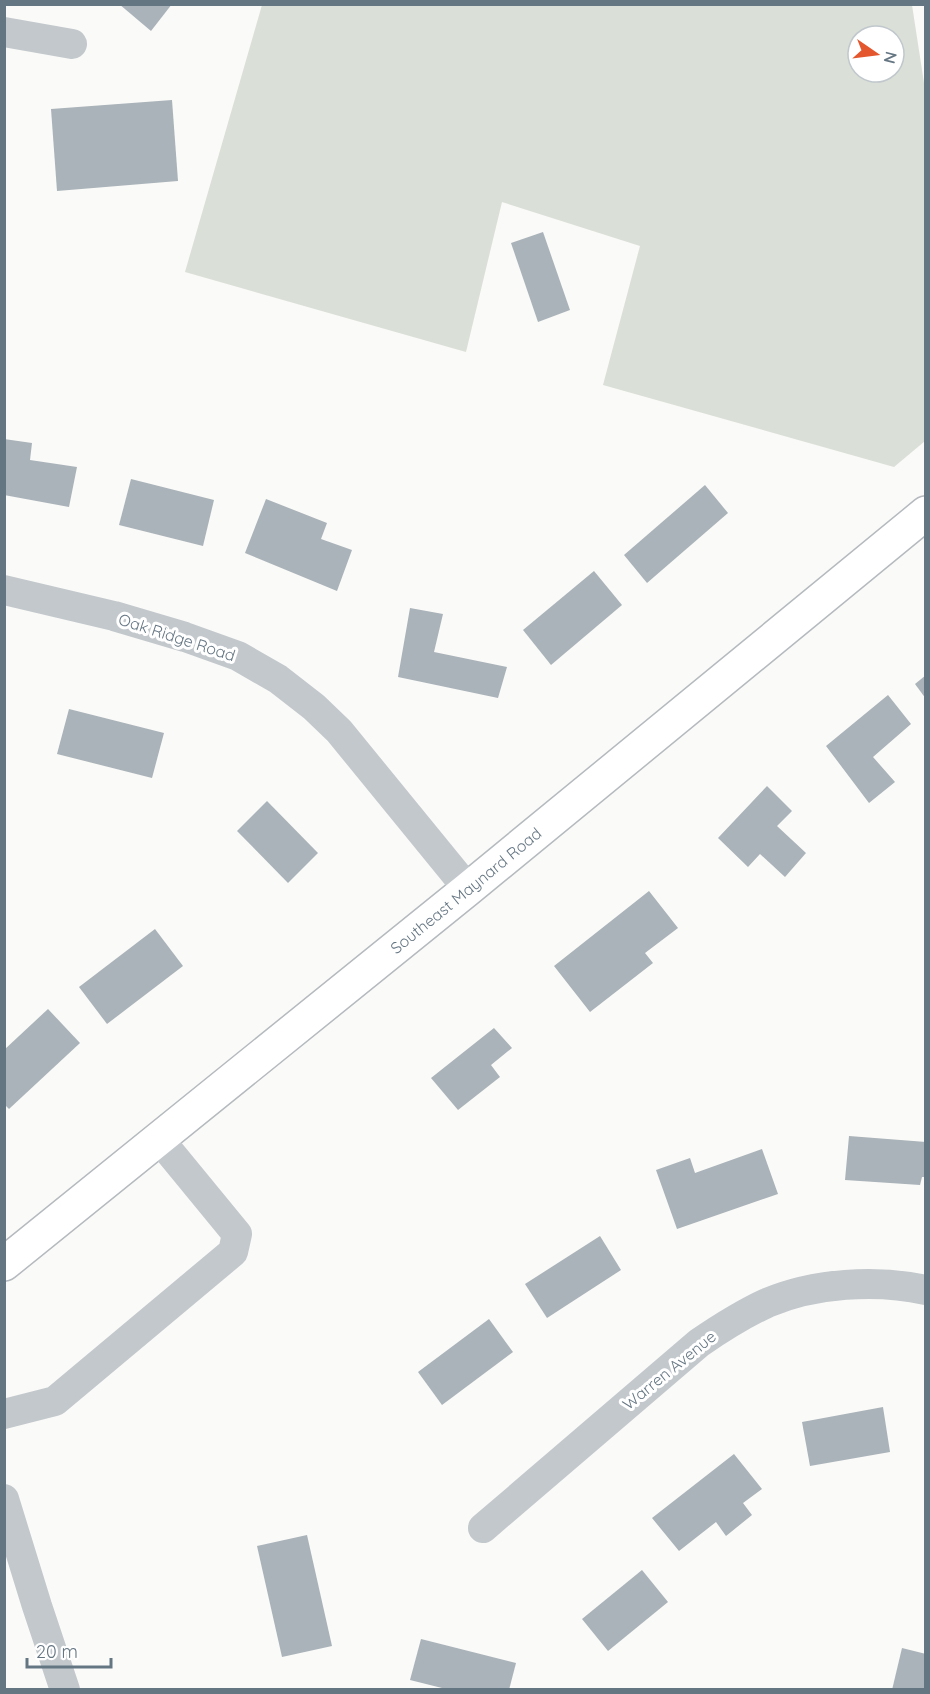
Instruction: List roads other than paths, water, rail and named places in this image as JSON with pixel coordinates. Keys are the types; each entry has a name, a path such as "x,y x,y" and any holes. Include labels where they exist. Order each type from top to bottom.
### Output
{"main road":[{"name":"Southeast Maynard Road","path":"4,1264 468,889 926,513"}],"street":[{"path":"4,32 72,44"},
{"name":"Oak Ridge Road","path":"4,590 114,616 185,637 238,656 278,679 314,706 339,731 468,889"},
{"path":"4,1414 55,1401 233,1252 237,1234 159,1139"},
{"name":"Warren Avenue","path":"483,1528 699,1343 731,1322 768,1303 832,1286 871,1284 926,1290"},
{"path":"4,1498 33,1595 65,1689"}]}
